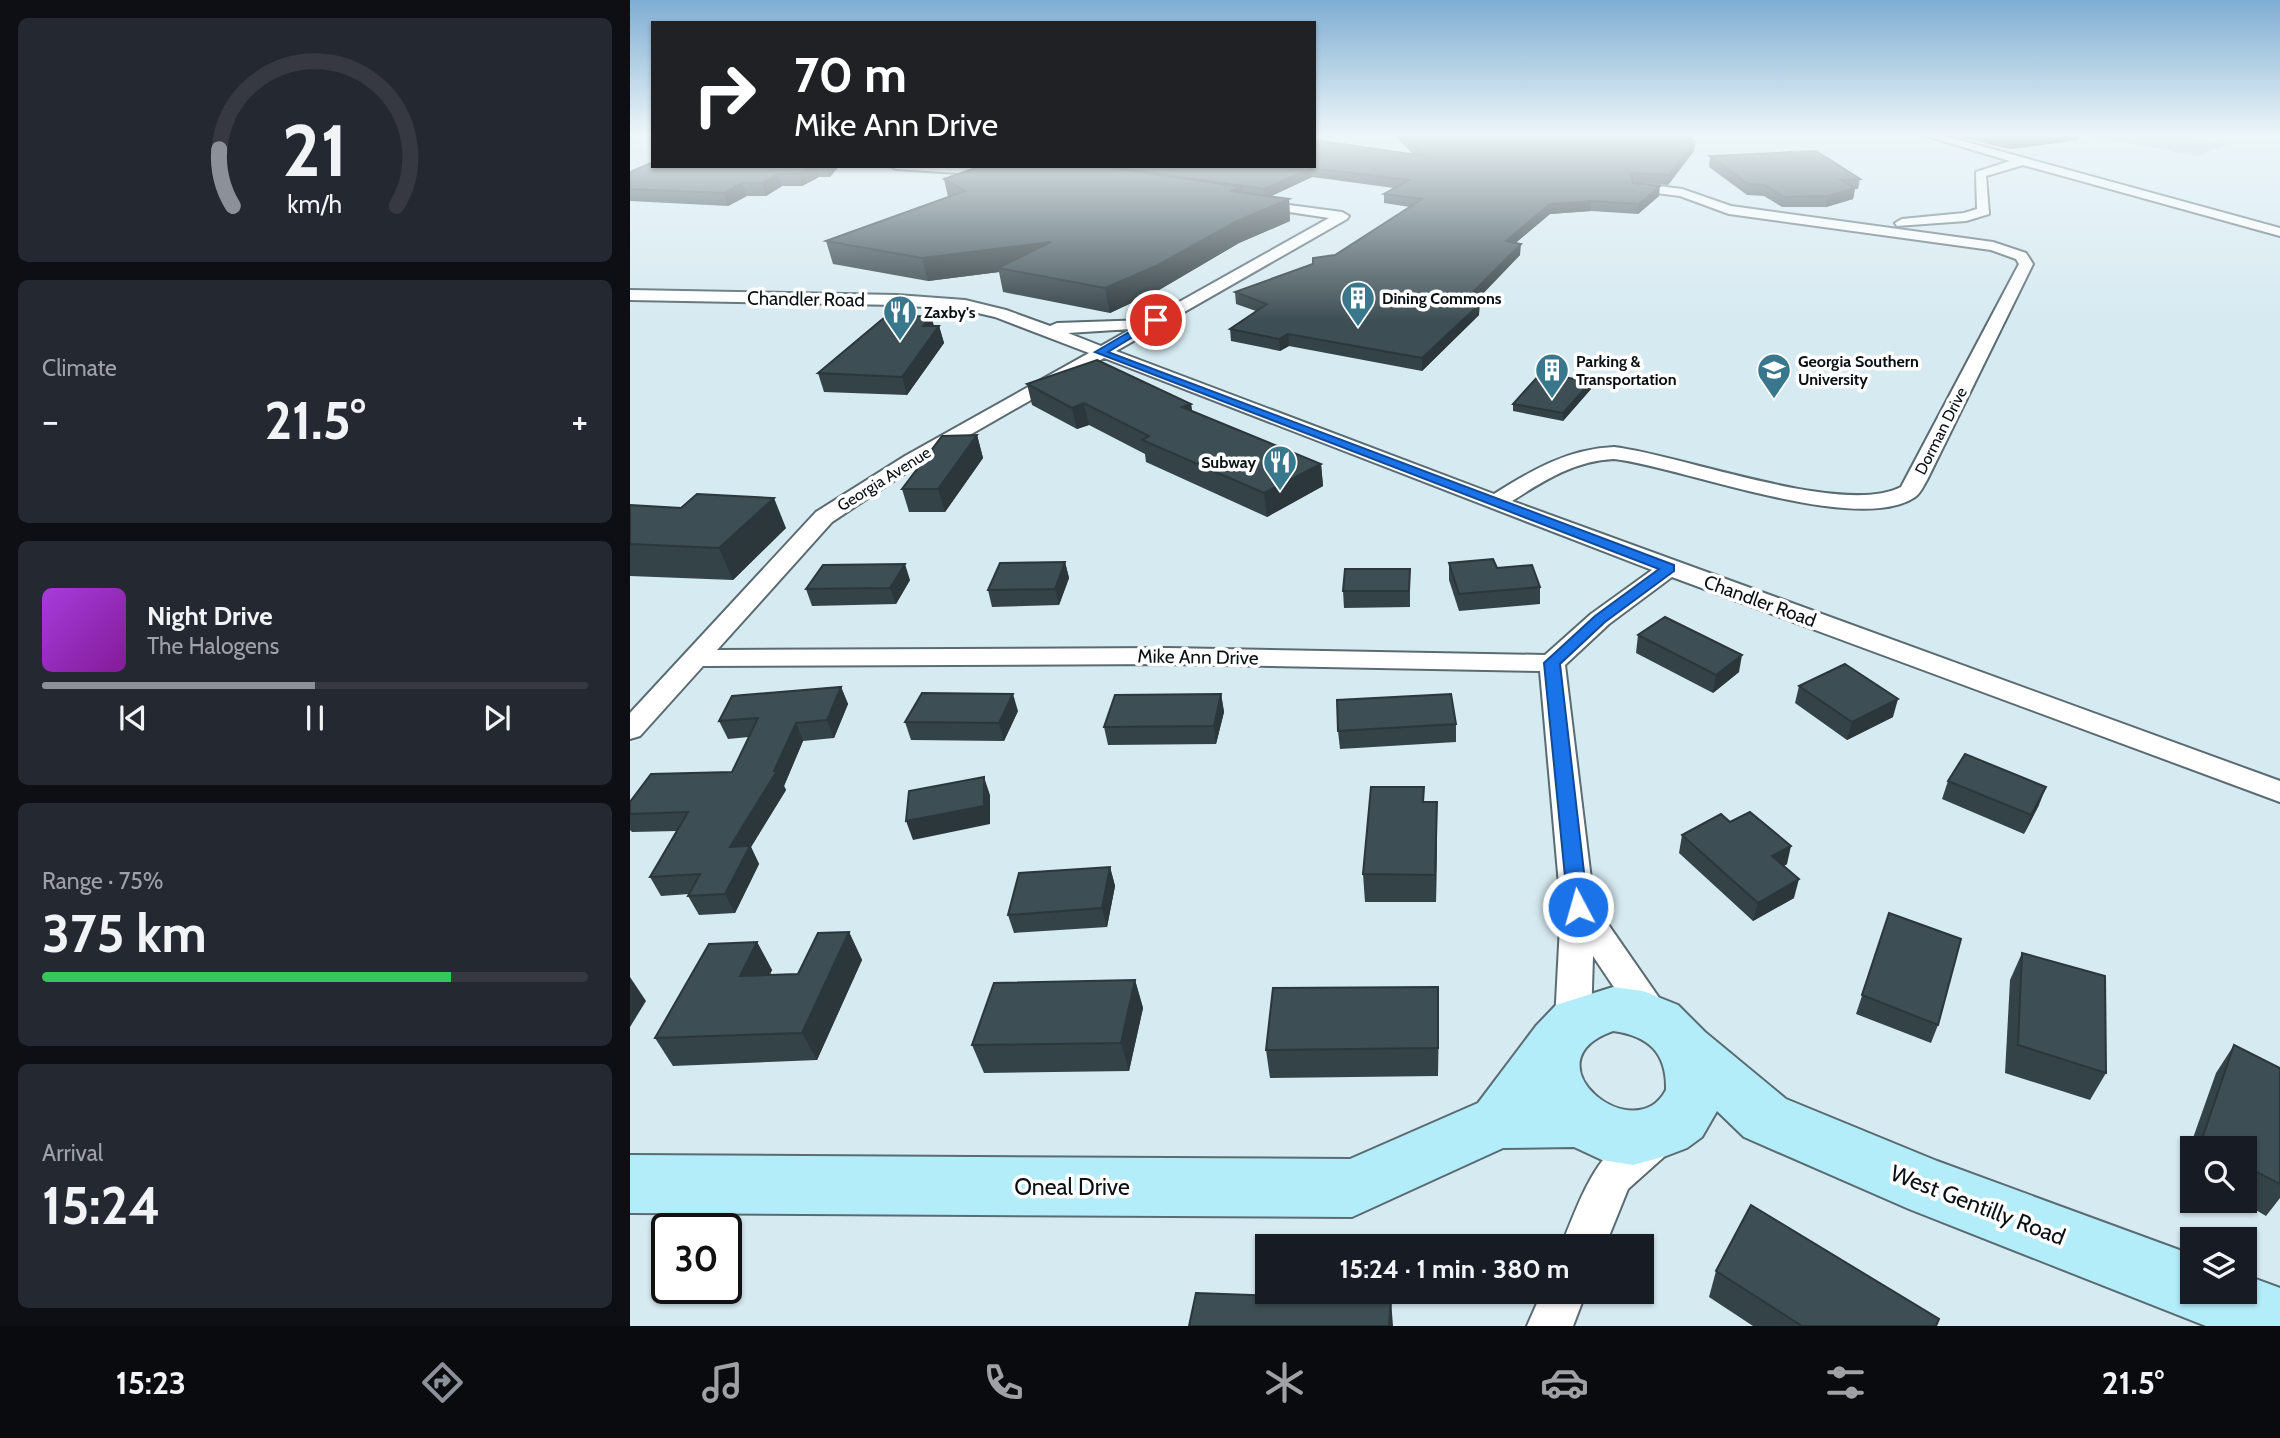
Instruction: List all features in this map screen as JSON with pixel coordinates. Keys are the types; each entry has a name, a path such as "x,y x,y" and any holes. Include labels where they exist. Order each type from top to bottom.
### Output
{"street":[{"name":"Dorman Drive","path":"1497,501 1562,463 1600,451 1634,455 1837,502 1881,501 1906,494 1917,480 2026,264 2021,256 1993,246 1728,210 1692,197"},
{"name":"Dorman Drive","path":"1888,230 1914,220 1966,217 1984,211 1982,197"},
{"path":"2149,197 2280,232"},
{"path":"1236,200 1342,216"},
{"name":"Georgia Avenue","path":"630,730 824,517 912,460 1156,320 1324,231 1342,216"},
{"path":"1300,226 1324,231"},
{"name":"Chandler Road","path":"630,295 954,304 1000,313 1669,568 2280,792"},
{"path":"1041,327 1087,329 1156,320"},
{"path":"1552,663 1600,619 1669,568"},
{"name":"Mike Ann Drive","path":"693,658 1167,656 1552,663"},
{"name":"West Gentilly Road","path":"1552,663 1578,907 1562,1036 1550,1071 1555,1092 1595,1141 1617,1136 1644,1137 1676,1121 1765,1118"},
{"name":"West Gentilly Road","path":"1578,907 1696,1072 1696,1094 1676,1121"},
{"name":"West Gentilly Road","path":"1562,1036 1592,1012 1613,1009 1635,1012 1672,1035 1765,1118 1931,1188 2180,1283"},
{"name":"Oneal Drive","path":"630,1184 1352,1188 1499,1122 1562,1036"},
{"name":"Oneal Drive","path":"1499,1122 1595,1141"},
{"path":"1584,1234 1595,1141"},
{"path":"1550,1326 1559,1304"},
{"path":"2235,1304 2280,1321"}],"building":[{"path":"949,197 1289,199 1237,221 1156,266 1105,288 998,268 1051,242 922,258 826,241"},
{"path":"1406,197 1647,197 1639,204 1591,201 1550,204 1506,241 1521,244 1464,301 1480,304 1422,358 1288,334 1279,339 1230,329 1267,304 1235,292 1313,264 1313,258 1335,255 1422,199"},
{"path":"931,316 923,326 939,326 902,377 818,373 885,317"},
{"path":"1097,360 1191,404 1182,407 1321,464 1264,493 1142,440 1149,436 1084,403 1072,408 1027,384"},
{"name":"Parking & Transportation","path":"1541,373 1591,382 1563,413 1513,404"},
{"path":"977,435 938,489 902,489 942,436"},
{"path":"697,494 774,498 719,548 630,544 630,505 681,508"},
{"path":"1493,559 1497,568 1532,565 1540,587 1459,594 1449,563"},
{"path":"1065,562 1055,589 988,590 1000,563"},
{"path":"905,564 890,588 806,589 823,565"},
{"path":"1345,569 1410,569 1409,591 1343,591"},
{"path":"1665,617 1742,655 1716,675 1638,635"},
{"path":"1845,664 1898,699 1852,722 1799,686"},
{"path":"841,687 827,720 796,723 774,771 777,771 730,847 750,846 725,894 688,896 700,874 650,877 688,812 630,814 630,802 651,774 732,772 758,718 719,721 732,696"},
{"path":"922,693 1013,694 999,723 905,722"},
{"path":"1221,694 1214,726 1104,727 1115,695"},
{"path":"1451,694 1456,724 1338,731 1337,700"},
{"path":"1965,754 2046,787 2031,815 1948,781"},
{"path":"984,777 984,806 906,821 909,791"},
{"path":"1371,787 1424,787 1423,802 1437,802 1435,875 1363,874"},
{"path":"1750,812 1791,846 1772,856 1799,879 1758,903 1682,835 1721,814 1730,822"},
{"path":"1110,867 1102,908 1008,915 1019,873"},
{"path":"1889,913 1961,939 1938,1025 1862,995"},
{"path":"849,932 802,1033 655,1038 709,944 757,942 740,976 798,974 818,933"},
{"path":"2022,953 2105,976 2106,1073 2018,1045"},
{"path":"1135,980 1121,1043 972,1045 994,983"},
{"path":"1438,987 1438,1048 1266,1050 1273,988"},
{"path":"2234,1045 2280,1068 2280,1184 2257,1172 2257,1136 2203,1136"},
{"path":"1751,1205 1939,1319 1936,1326 1802,1326 1716,1271"},
{"path":"1196,1293 1255,1295 1255,1304 1391,1304 1389,1326 1189,1326"}],"place":[{"name":"Dining Commons","path":"1358,328"},
{"name":"Zaxby's","path":"900,342"},
{"name":"Parking & Transportation","path":"1552,400"},
{"name":"Georgia Southern University","path":"1774,400"},
{"name":"Subway","path":"1280,492"}],"route":[{"path":"1156,320 1100,352 1669,568 1600,619 1552,663 1578,907"}]}
